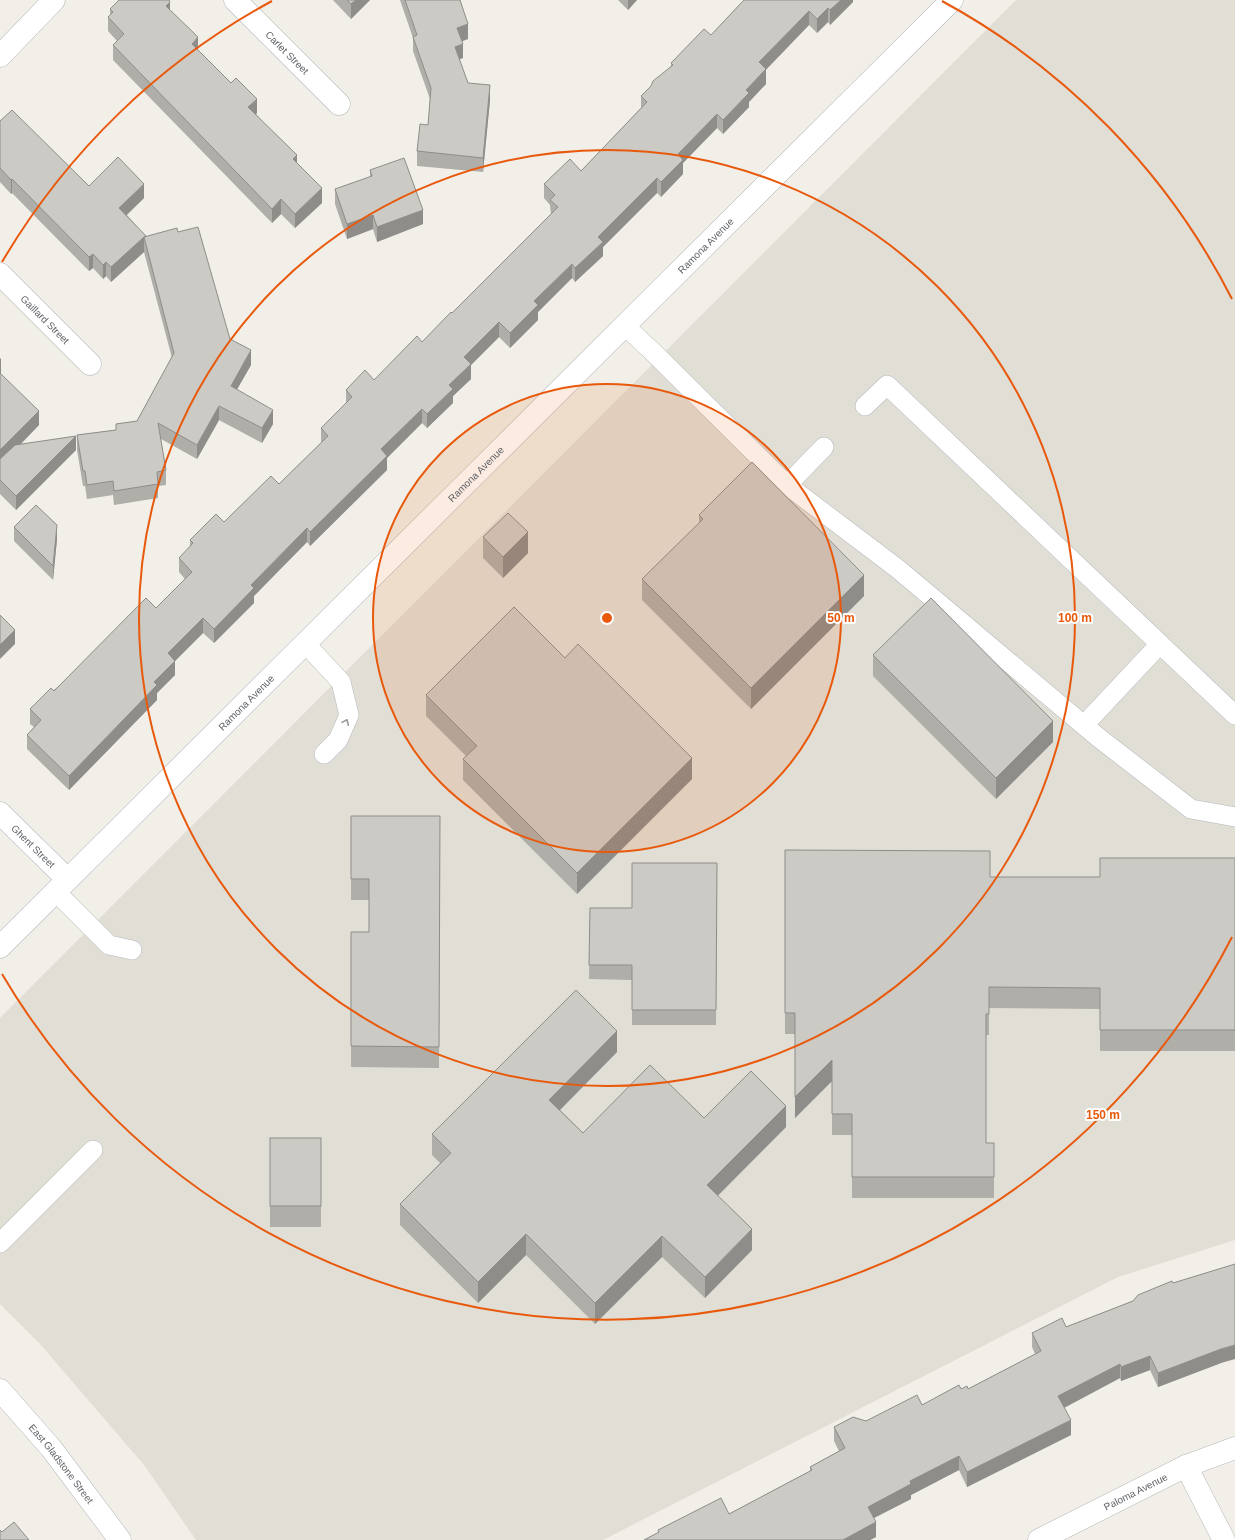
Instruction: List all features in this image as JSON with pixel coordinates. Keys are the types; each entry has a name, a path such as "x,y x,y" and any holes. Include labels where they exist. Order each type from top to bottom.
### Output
{"street":[{"path":"0,56 54,0"},
{"name":"Carlet Street","path":"235,0 339,104"},
{"name":"Ramona Avenue","path":"0,947 952,0"},
{"name":"Gaillard Street","path":"0,274 90,364"},
{"name":"Ghent Street","path":"0,813 61,885"},
{"name":"East Gladstone Street","path":"0,1390 51,1448 120,1540"},
{"name":"Paloma Avenue","path":"1039,1540 1186,1466 1235,1448"},
{"path":"1186,1466 1224,1540"}],"lane":[{"path":"624,326 654,353 787,485 898,569 1084,725 1191,809 1235,817"},
{"path":"865,406 887,385 1235,715"},
{"path":"787,485 824,447"},
{"path":"305,643 341,682 349,715 338,740 324,754"},
{"path":"1084,725 1160,644"},
{"path":"61,885 109,945 132,950"},
{"path":"0,1243 93,1150"}],"shaded area":[{"path":"1016,0 1235,0 1235,1240 1118,1277 603,1540 196,1540 144,1465 40,1344 0,1304 0,1018"}],"building":[{"path":"119,0 169,0 170,2 166,6 198,37 192,44 231,83 236,78 257,99 248,107 297,155 293,159 322,188 295,214 281,199 272,209 113,45 124,34 108,17 113,12 110,9"},
{"path":"347,0 356,0 351,4"},
{"path":"405,0 460,0 468,24 457,28 463,44 455,47 468,83 490,85 483,158 417,151 420,124 428,125 431,88 413,37 417,35"},
{"path":"744,0 841,0 830,10 828,8 817,19 809,11 759,62 766,69 746,90 749,93 723,120 717,114 678,154 683,160 661,182 657,178 598,237 603,242 575,268 572,264 534,301 538,305 510,333 499,322 464,357 471,364 449,385 453,389 427,414 422,409 381,449 387,456 310,532 307,528 251,585 254,588 214,629 203,618 168,653 175,661 154,682 157,685 69,776 27,735 41,720 30,709 51,688 54,691 146,598 156,608 192,572 179,558 193,543 190,540 216,514 224,522 271,476 279,484 328,436 321,428 352,397 346,390 365,370 374,380 417,336 422,342 451,312 452,313 558,207 550,200 555,195 544,184 570,159 581,171 647,102 641,96 651,86 653,81 673,65 671,63 704,29 711,35"},
{"path":"12,110 89,186 118,157 144,184 119,208 146,236 111,267 106,262 103,265 93,254 89,257 0,168 0,121"},
{"path":"404,158 423,210 377,227 373,215 347,224 335,189 372,176 370,170"},
{"path":"198,227 230,339 251,350 231,386 273,410 262,428 219,406 197,445 158,423 166,470 157,472 158,484 114,491 113,481 87,485 77,435 116,430 116,424 137,421 174,353 144,237 177,228 178,232"},
{"path":"0,373 39,411 0,450"},
{"path":"76,436 16,496 0,480 0,459 15,445"},
{"path":"752,462 864,575 751,688 642,579 703,519 699,515"},
{"path":"36,505 57,525 53,566 14,527"},
{"path":"508,513 528,532 503,557 483,537"},
{"path":"931,598 1053,721 996,778 873,655"},
{"path":"514,607 565,658 578,644 692,758 577,873 463,759 477,746 426,695"},
{"path":"0,615 15,630 0,645"},
{"path":"351,816 440,816 439,1047 351,1046 351,932 369,932 369,879 351,879"},
{"path":"785,850 990,851 990,877 1100,877 1100,858 1235,858 1235,1030 1100,1030 1100,988 989,987 989,1014 986,1014 986,1143 994,1143 994,1177 852,1177 852,1114 832,1114 832,1060 795,1097 795,1013 785,1013"},
{"path":"632,863 717,863 716,1010 632,1010 632,965 589,965 590,908 632,908"},
{"path":"576,990 617,1031 549,1100 583,1133 650,1065 704,1118 751,1071 786,1106 707,1185 752,1229 705,1277 662,1236 595,1303 526,1234 478,1282 400,1204 451,1153 432,1134"},
{"path":"270,1138 321,1138 321,1206 270,1206"},
{"path":"1235,1264 1235,1345 1158,1373 1150,1356 1121,1367 1120,1364 1058,1396 1071,1420 967,1472 959,1456 910,1481 911,1484 868,1507 876,1522 843,1540 644,1540 659,1532 658,1530 721,1498 729,1514 812,1470 810,1467 845,1448 834,1427 853,1417 866,1421 917,1395 922,1405 959,1385 961,1389 967,1386 968,1389 1041,1351 1032,1333 1062,1318 1066,1327 1133,1301 1138,1295 1172,1281 1173,1283"},
{"path":"14,1522 29,1540 0,1540 0,1530 2,1532"}]}
